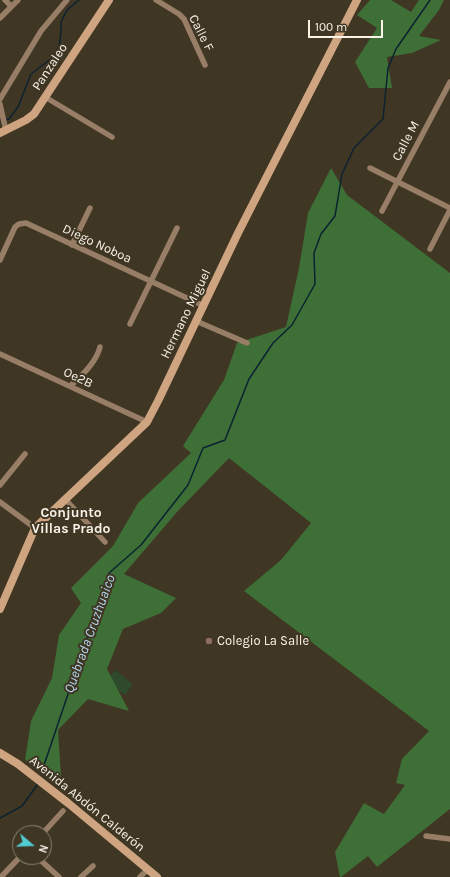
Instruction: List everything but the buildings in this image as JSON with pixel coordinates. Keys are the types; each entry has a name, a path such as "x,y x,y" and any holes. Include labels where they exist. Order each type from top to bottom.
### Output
{"street":[{"path":"5,0 10,5 10,8"},
{"path":"0,18 18,0"},
{"path":"0,98 41,31 67,0"},
{"name":"Panzaleo","path":"3,132 30,118 109,0"},
{"name":"Calle F","path":"156,0 179,14 184,19 205,65"},
{"name":"Hermano Miguel","path":"0,609 35,528 146,422 204,306 238,233 357,0"},
{"name":"Calle M","path":"382,211 450,82"},
{"path":"45,97 112,138"},
{"path":"0,104 3,132"},
{"path":"370,168 450,209 430,249"},
{"path":"72,245 90,208"},
{"name":"Diego Noboa","path":"0,260 15,227 23,222 204,306"},
{"path":"130,324 177,228"},
{"path":"196,321 247,342"},
{"path":"70,386 93,363 100,347"},
{"name":"Oe2B","path":"0,354 146,422"},
{"path":"0,485 25,454"},
{"path":"65,499 105,542"},
{"path":"0,502 35,528"},
{"name":"Avenida Abdón Calderón","path":"0,753 18,764 68,803 158,877"},
{"path":"50,825 63,811"},
{"path":"426,836 450,839"},
{"path":"2,875 12,865"},
{"path":"45,865 59,877"},
{"path":"81,877 93,866"},
{"path":"140,877 148,869"}],"green space":[{"path":"370,0 391,0 411,12 419,0 444,0 439,10 419,36 441,40 412,53 387,57 392,88 369,88 355,62 377,28 357,15"},
{"path":"331,168 347,195 450,273 450,809 377,867 368,856 341,877 335,852 364,803 384,814 405,785 396,783 402,759 429,731 244,591 281,560 311,523 229,458 177,512 124,574 176,598 161,613 123,629 107,669 129,711 88,699 58,730 61,777 25,760 31,721 52,678 59,635 81,603 71,588 113,546 138,503 191,453 183,446 224,380 237,343 286,327 299,268 308,213"},
{"path":"115,670 133,684 125,695 106,681"}],"waterway":[{"path":"5,120 9,119 18,107 31,74 52,58 59,47 61,22 67,10 79,0"},
{"name":"Quebrada Cruzhuaico","path":"42,771 109,573 141,545 188,485 203,448 225,440 249,379 273,343 292,325 315,284 314,253 321,234 335,216 342,174 354,148 383,119 388,68 396,49 430,0"},
{"name":"Quebrada Cruzhuaico","path":"0,818 22,806 38,784"}],"place":[{"name":"Colegio La Salle","path":"209,641"}],"district":[{"name":"Conjunto Villas Prado","path":"71,522"}]}
